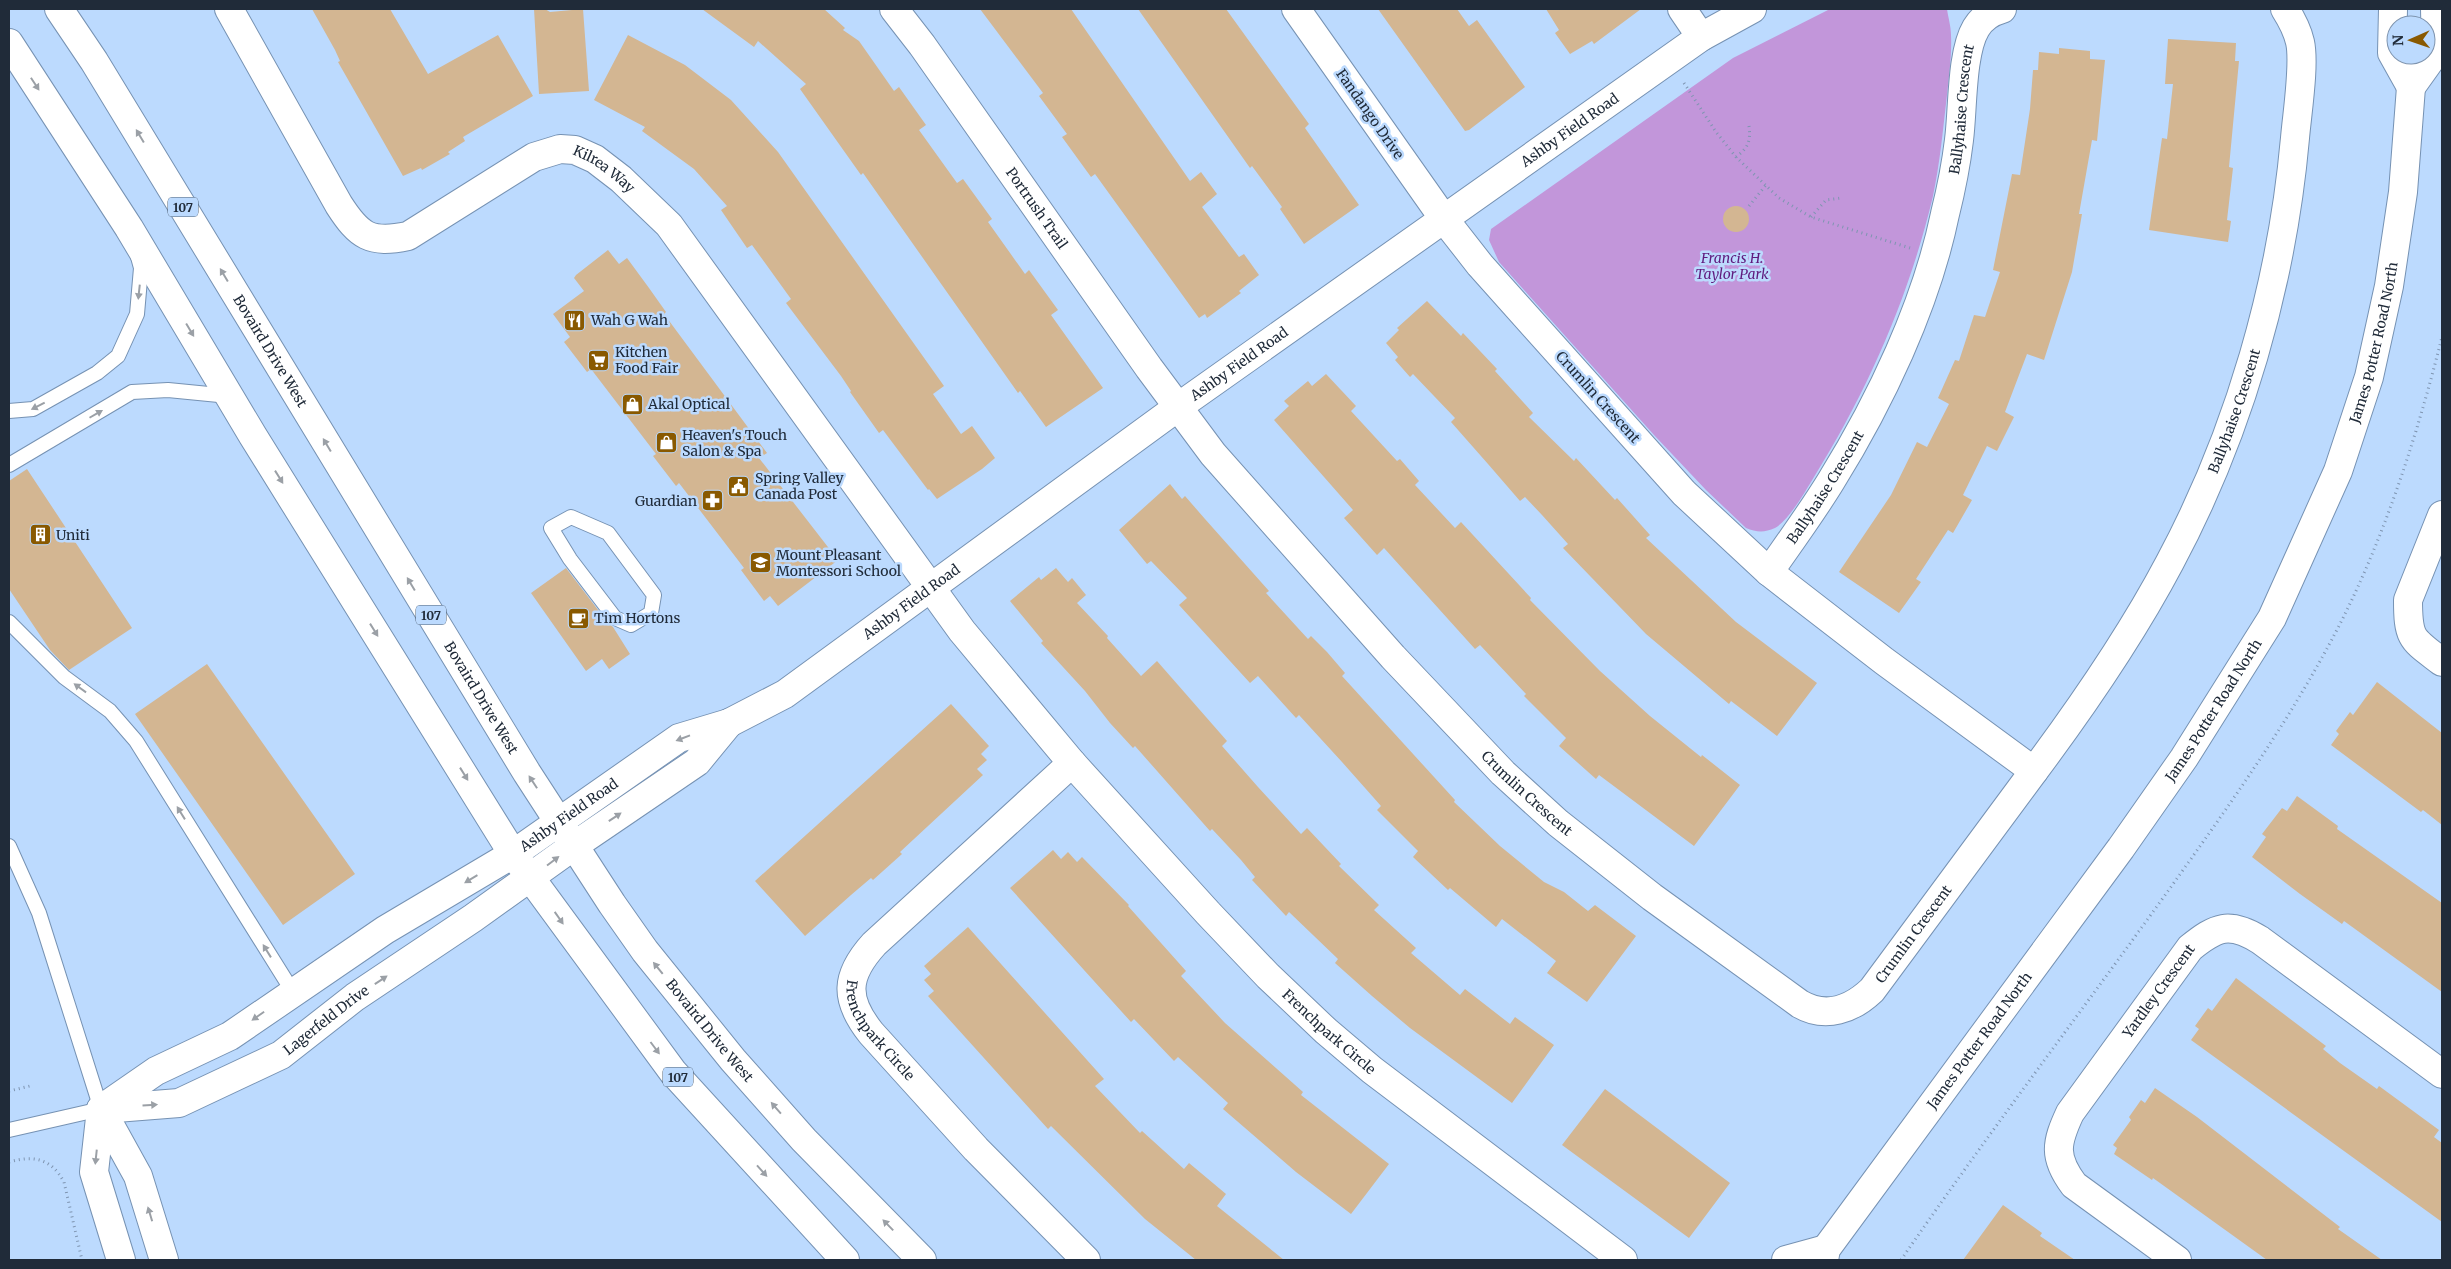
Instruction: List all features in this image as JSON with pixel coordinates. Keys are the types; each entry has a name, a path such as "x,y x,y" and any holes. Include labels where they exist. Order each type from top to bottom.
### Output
{"street":[{"name":"Bovaird Drive West","path":"59,9 94,61 319,432 612,904 645,951 734,1060 804,1140 922,1260"},
{"name":"Kilrea Way","path":"229,9 339,205 354,228 372,238 388,240 408,236 534,157 548,151 575,150 595,159 621,179 669,225 930,590"},
{"name":"Portrush Trail","path":"894,9 922,45 1178,407"},
{"name":"Fandango Drive","path":"1296,9 1444,219"},
{"path":"1682,9 1701,37"},
{"name":"Ashby Field Road","path":"513,854 560,823 679,738 730,723 786,694 1178,407 1701,37 1752,9"},
{"name":"Ballyhaise Crescent","path":"1769,572 1830,484 1855,442 1896,357 1922,292 1944,221 1959,140 1968,50 1975,29 1986,16 2002,9"},
{"name":"Ballyhaise Crescent","path":"2034,771 2101,678 2157,586 2198,505 2239,402 2271,283 2292,170 2301,44 2295,24 2285,9"},
{"path":"2393,9 2392,53 2411,87 2436,52 2435,9"},
{"name":"107","path":"9,43 130,228 229,396 513,854 673,1072 845,1260"},
{"name":"James Potter Road North","path":"1825,1255 2184,758 2272,618 2338,471 2369,377 2389,286 2397,230 2411,87"},
{"name":"Crumlin Crescent","path":"1178,407 1213,454 1449,719 1503,773 1558,823 1652,896 1810,1010 1823,1012 1844,1009 1860,1002 1872,990 2034,771 1769,572 1684,493 1480,265 1444,219"},
{"path":"2442,514 2408,600 2409,629 2422,647 2442,662"},
{"name":"Frenchpark Circle","path":"930,590 1072,763 1261,969 1326,1031 1380,1076 1623,1260"},
{"name":"Ashby Field Road","path":"530,878 697,762 730,723"},
{"name":"Frenchpark Circle","path":"1072,763 874,944 858,962 853,981 852,998 859,1017 871,1033 976,1149 1086,1260"},
{"path":"121,1260 94,1172 101,1109 156,1071 230,1036 385,930 513,854"},
{"name":"Lagerfeld Drive","path":"101,1109 179,1103 281,1055 355,998 530,878"},
{"name":"Yardley Crescent","path":"2177,1260 2074,1185 2064,1172 2057,1153 2060,1133 2070,1113 2190,948 2210,931 2234,929 2255,936 2442,1074"},
{"path":"101,1109 138,1176 164,1260"},
{"path":"1786,1260 1825,1255"}],"lane":[{"path":"9,411 33,409 97,373 118,356 137,314 141,268 130,228"},
{"path":"9,465 132,392 168,390 229,396"},
{"path":"571,517 608,533 654,594 651,614 631,626 615,618 570,559 551,528 571,517"},
{"path":"9,622 64,677 110,711 136,741 293,992"},
{"path":"9,846 39,913 101,1109 9,1130"}],"path":[{"path":"1683,82 1716,132 1736,157 1779,198 1811,217 1915,249"},
{"path":"1736,157 1746,150 1749,144 1750,126"},
{"path":"1749,206 1766,185"},
{"path":"1811,217 1826,200 1841,198"},
{"path":"1901,1260 1973,1156 2241,790 2289,716 2345,615 2374,547 2416,435 2442,337"},
{"path":"9,1091 30,1086"},
{"path":"9,1162 27,1157 39,1159 59,1173 64,1182 82,1260"}],"green space":[{"name":"Francis H. Taylor Park","path":"1830,9 1947,9 1951,32 1951,57 1939,159 1933,196 1912,270 1885,342 1852,411 1806,490 1786,519 1775,528 1767,531 1757,531 1746,528 1706,490 1654,435 1499,262 1489,240 1491,229 1733,58"}],"building":[{"path":"312,9 390,9 428,74 498,35 533,96 463,137 465,141 448,152 450,154 422,170 421,168 403,176 338,62 340,61 335,50"},
{"path":"534,9 545,9 550,12 583,9 589,91 539,94"},
{"path":"702,9 824,9 845,28 843,30 859,41 894,91 899,87 926,125 919,130 957,183 963,179 992,219 988,222 1025,274 1029,270 1058,310 1051,315 1103,388 1046,427 1020,391 1018,393 863,173 861,175 800,89 806,84 758,41 754,47"},
{"path":"980,9 1071,9 1190,181 1201,172 1217,194 1202,207 1239,257 1244,254 1259,275 1239,291 1241,293 1207,318 1205,314 1199,318 1095,174 1091,177 1062,137 1067,134 1039,96 1043,93"},
{"path":"1138,9 1226,9 1309,124 1305,128 1359,205 1304,244 1280,209 1282,207 1252,166 1250,168"},
{"path":"1378,9 1457,9 1469,26 1477,20 1525,87 1469,130 1465,131"},
{"path":"1546,9 1641,9 1594,44 1592,41 1570,54 1555,33 1559,30"},
{"path":"628,35 685,65 731,100 778,152 944,386 933,394 961,434 972,426 995,458 982,469 937,499 928,490 883,430 879,433 841,376 786,303 791,299 752,245 747,248 721,210 727,206 694,169 642,131 645,127 594,100"},
{"path":"2168,39 2236,43 2235,61 2239,61 2229,167 2233,168 2227,220 2231,221 2228,242 2149,230 2162,138 2167,139 2173,84 2165,84"},
{"path":"2059,48 2090,51 2090,59 2105,60 2097,141 2092,140 2079,214 2082,214 2072,272 2044,360 2027,354 2005,412 2014,417 1997,451 1987,446 1963,495 1972,500 1953,533 1948,530 1916,579 1921,582 1899,613 1839,572 1891,495 1917,442 1927,447 1949,404 1938,398 1955,360 1959,361 1974,315 1985,317 2000,272 1993,270 2012,174 2020,175 2030,109 2033,70 2038,70 2039,52 2059,54"},
{"path":"1736,206 1745,210 1749,219 1745,228 1736,232 1727,228 1723,219 1727,210"},
{"path":"608,250 619,264 627,258 666,312 664,314 767,453 759,458 838,560 778,606 770,596 764,601 741,570 744,568 679,483 676,486 653,456 656,454 591,369 587,372 564,342 570,337 553,314 584,291 574,278"},
{"path":"1427,301 1461,336 1463,333 1497,369 1495,371 1533,413 1529,417 1574,461 1576,458 1615,500 1617,498 1650,535 1646,538 1736,622 1817,683 1777,736 1731,701 1729,704 1646,634 1563,548 1568,544 1525,497 1520,501 1451,422 1455,418 1413,374 1410,377 1395,360 1398,357 1386,343 1399,330 1397,328"},
{"path":"1326,374 1356,406 1351,411 1397,461 1400,459 1419,481 1415,485 1455,528 1461,522 1531,598 1530,600 1600,671 1650,716 1701,757 1702,755 1740,785 1694,846 1599,775 1596,779 1559,746 1566,738 1524,696 1526,694 1480,645 1475,649 1384,548 1377,555 1344,518 1353,510 1274,420 1289,406 1284,401 1308,381 1312,386"},
{"name":"Uniti","path":"27,469 132,628 69,670 50,650 9,589 9,481"},
{"path":"1170,484 1182,499 1185,496 1269,591 1266,593 1308,639 1311,636 1327,652 1345,673 1342,676 1455,800 1454,802 1500,846 1544,882 1564,892 1588,911 1595,905 1636,936 1587,1002 1547,973 1556,961 1502,919 1496,927 1450,888 1448,890 1413,857 1418,851 1377,810 1381,806 1299,715 1296,718 1258,676 1250,683 1179,605 1187,598 1151,561 1147,564 1119,530"},
{"name":"Tim Hortons","path":"566,568 613,627 630,654 609,669 602,659 586,671 531,593"},
{"path":"1056,568 1068,582 1072,578 1086,595 1077,603 1108,636 1107,638 1141,676 1157,661 1227,741 1222,746 1258,787 1301,834 1307,828 1341,864 1339,866 1379,905 1374,910 1416,948 1411,953 1460,995 1465,989 1510,1024 1515,1017 1554,1045 1512,1103 1410,1028 1335,963 1338,959 1289,912 1286,916 1252,880 1255,877 1241,860 1212,829 1210,831 1135,746 1133,748 1041,643 1043,641 1010,601 1039,577 1041,580"},
{"path":"207,664 355,874 283,925 135,714"},
{"path":"2377,682 2442,733 2442,825 2423,810 2421,812 2331,745 2339,734 2336,731 2350,712 2353,715"},
{"path":"951,704 989,746 981,754 987,760 977,769 983,775 900,852 902,854 873,880 871,878 805,936 755,881"},
{"path":"2297,796 2338,826 2337,829 2442,903 2442,992 2344,921 2342,924 2252,857 2266,837 2262,834 2282,808 2287,811"},
{"path":"1053,850 1061,859 1068,852 1077,862 1082,857 1129,905 1186,971 1181,976 1225,1023 1303,1092 1301,1095 1389,1164 1351,1214 1296,1172 1223,1109 1228,1103 1178,1057 1174,1061 1134,1019 1131,1022 1010,888"},
{"path":"968,927 1104,1079 1095,1086 1140,1133 1142,1131 1184,1169 1189,1163 1226,1194 1217,1206 1284,1260 1196,1260 1145,1219 1051,1126 1048,1129 928,996 934,991 924,980 931,974 924,966"},
{"path":"2236,978 2326,1046 2323,1049 2340,1063 2377,1089 2379,1086 2439,1130 2434,1137 2442,1143 2442,1222 2191,1040 2199,1029 2195,1026 2208,1008 2212,1011"},
{"path":"2155,1088 2197,1117 2340,1227 2338,1229 2382,1260 2267,1260 2153,1178 2152,1180 2114,1154 2117,1148 2113,1145 2131,1120 2129,1117 2141,1100 2145,1103"},
{"path":"1605,1089 1730,1183 1689,1238 1562,1145"},
{"path":"2003,1205 2042,1233 2040,1236 2075,1260 1963,1260"}],"place":[{"name":"Wah G Wah","path":"575,320"},
{"name":"Kitchen Food Fair","path":"599,360"},
{"name":"Akal Optical","path":"632,404"},
{"name":"Heaven's Touch Salon & Spa","path":"666,443"},
{"name":"Spring Valley Canada Post","path":"739,486"},
{"name":"Guardian","path":"713,501"},
{"name":"Uniti","path":"40,535"},
{"name":"Mount Pleasant Montessori School","path":"760,563"},
{"name":"Tim Hortons","path":"578,618"}]}
